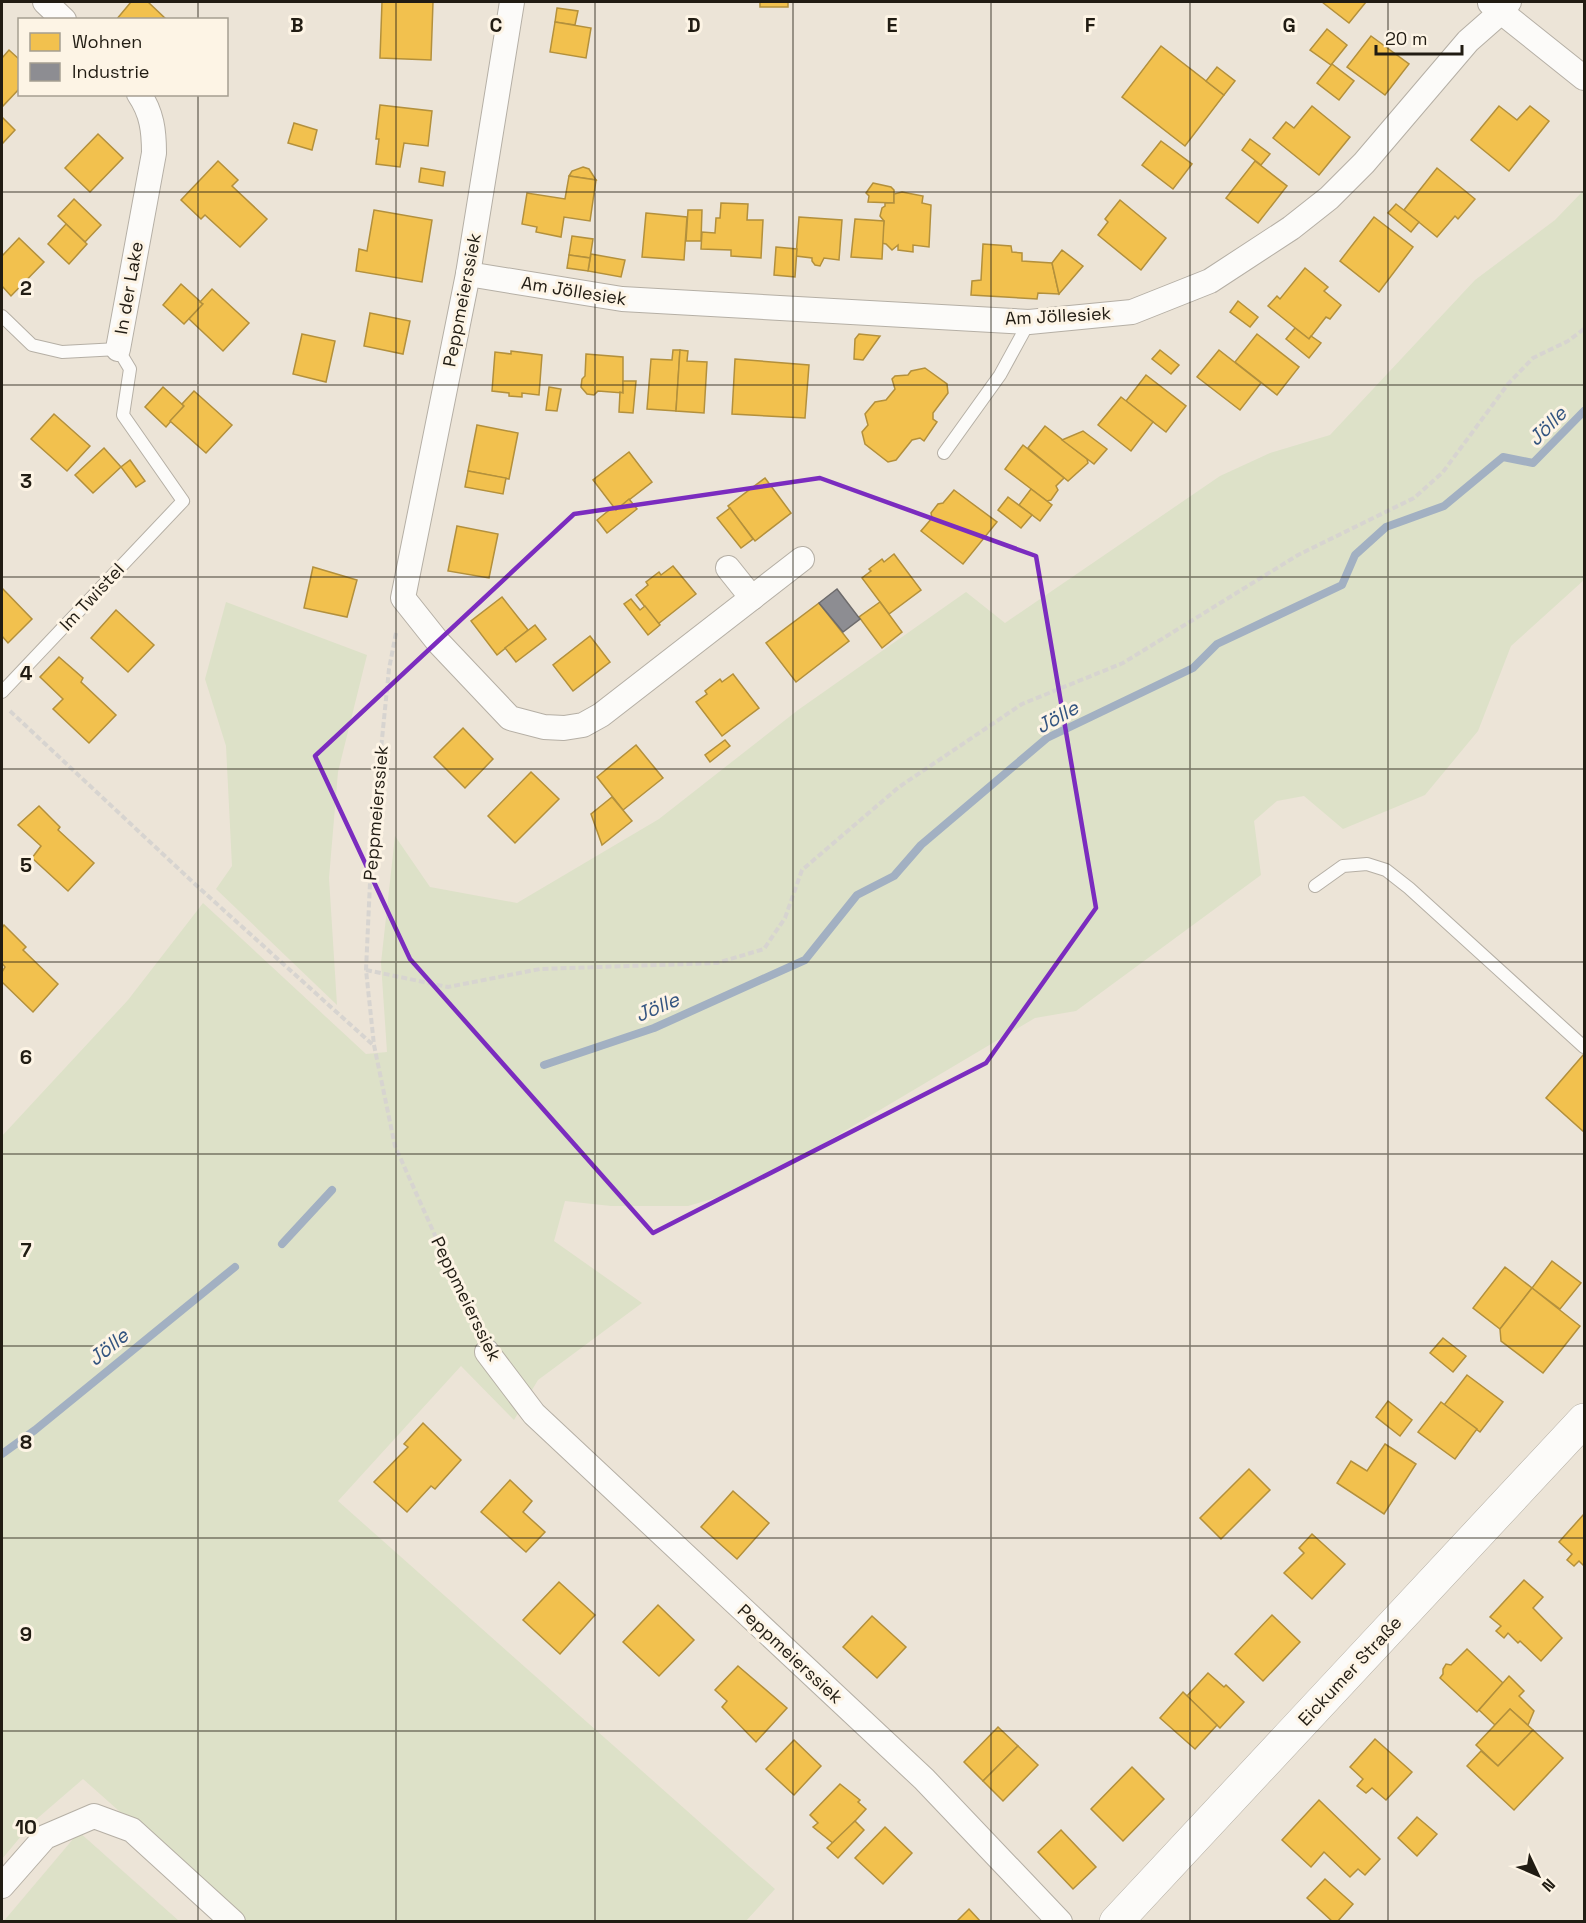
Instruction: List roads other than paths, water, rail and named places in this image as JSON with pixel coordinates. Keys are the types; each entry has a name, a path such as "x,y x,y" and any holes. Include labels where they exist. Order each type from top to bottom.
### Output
{"main road":[{"name":"Eickumer Straße","path":"1116,1922 1584,1420"}],"street":[{"path":"45,2 62,18"},
{"name":"Peppmeierssiek","path":"512,2 468,274 403,598 438,642 510,718 534,725 564,728 583,725 601,715 752,598"},
{"path":"1499,5 1584,78"},
{"name":"Am Jöllesiek","path":"468,274 622,299 1029,322 1132,312 1210,281 1291,228 1329,198 1364,163 1499,5"},
{"name":"In der Lake","path":"118,349 154,153 153,126 140,96"},
{"path":"729,568 752,598 802,559"},
{"name":"Peppmeierssiek","path":"487,1352 534,1413 924,1779 1060,1922"},
{"path":"2,1886 45,1837 94,1816 132,1830 233,1922"}],"lane":[{"path":"2,316 32,345 62,352 118,349"},
{"path":"944,453 1000,375 1029,322"},
{"name":"In der Lake","path":"118,349 130,369 123,415 183,501"},
{"name":"Im Twistel","path":"2,693 183,501"},
{"path":"1315,886 1343,866 1367,864 1386,870 1409,888 1584,1047"}],"waterway":[{"name":"Jölle","path":"544,1065 654,1028 805,960 857,895 894,876 921,845 1047,738 1193,668 1217,644 1342,585 1355,555 1386,527 1444,506 1503,457 1533,463 1584,411"},
{"name":"Jölle","path":"282,1244 332,1190"},
{"name":"Jölle","path":"2,1454 35,1430 235,1267"}]}
